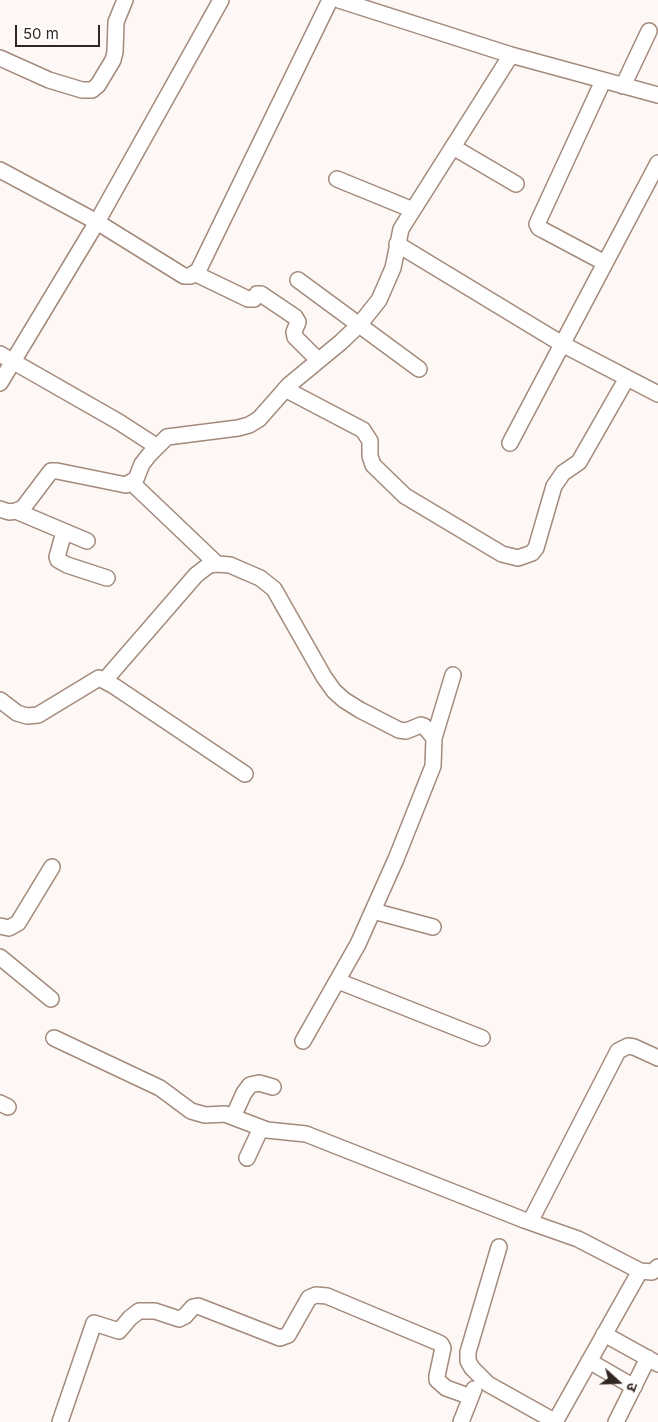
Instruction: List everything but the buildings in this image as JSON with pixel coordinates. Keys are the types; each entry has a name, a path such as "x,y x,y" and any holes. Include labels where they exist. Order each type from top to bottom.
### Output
{"street":[{"path":"0,58 50,80 82,90 92,90 98,85 113,60 116,22 125,0"},
{"path":"0,383 7,358 97,222 221,0"},
{"path":"0,170 97,222 184,276 191,276 198,271 330,0"},
{"path":"340,0 511,55 658,95"},
{"path":"623,86 649,31"},
{"path":"16,511 23,508 51,471 126,485 136,480 142,464 156,446 167,437 238,428 249,425 259,419 285,389 341,342 360,324 380,300 393,268 401,229 511,55"},
{"path":"604,81 537,224 539,228 605,263"},
{"path":"453,146 516,184"},
{"path":"510,443 658,163"},
{"path":"337,179 413,210"},
{"path":"397,244 562,344 658,394"},
{"path":"194,273 251,300 257,294 261,294 295,317 298,322 294,332 295,337 318,360"},
{"path":"298,280 419,369"},
{"path":"7,358 119,422 156,446"},
{"path":"285,389 362,430 370,441 370,456 373,465 405,496 502,554 518,558 532,553 536,548 554,486 563,473 579,462 627,378"},
{"path":"132,483 217,564"},
{"path":"0,509 16,511 86,541"},
{"path":"64,532 57,557 58,560 66,565 107,578"},
{"path":"105,680 196,575 209,565 230,566 260,578 274,589 324,677 334,691 344,700 399,730 406,731 417,726 424,726 434,738"},
{"path":"303,1041 338,981 396,859 433,766 434,738 453,674"},
{"path":"0,700 17,713 27,716 38,715 99,678 105,680 245,774"},
{"path":"0,926 9,928 18,923 52,867"},
{"path":"373,910 433,927"},
{"path":"0,957 51,999"},
{"path":"338,981 482,1038"},
{"path":"54,1038 160,1088 191,1111 205,1114 225,1114 260,1128 306,1134 578,1239 640,1271 652,1272 658,1267"},
{"path":"530,1222 618,1051 628,1046 634,1047 658,1058"},
{"path":"233,1117 244,1093 250,1086 259,1083 273,1087"},
{"path":"247,1158 260,1128"},
{"path":"499,1247 468,1352 468,1361 479,1376 488,1384 555,1422 640,1271"},
{"path":"60,1422 94,1323 119,1331 139,1311 155,1311 179,1319 185,1316 193,1307 198,1306 280,1338 288,1335 309,1298 316,1295 327,1296 438,1342 442,1348 437,1380 446,1388 471,1397"},
{"path":"604,1334 653,1361 634,1387 616,1422"},
{"path":"589,1361 634,1387"},
{"path":"461,1422 479,1376"}]}
